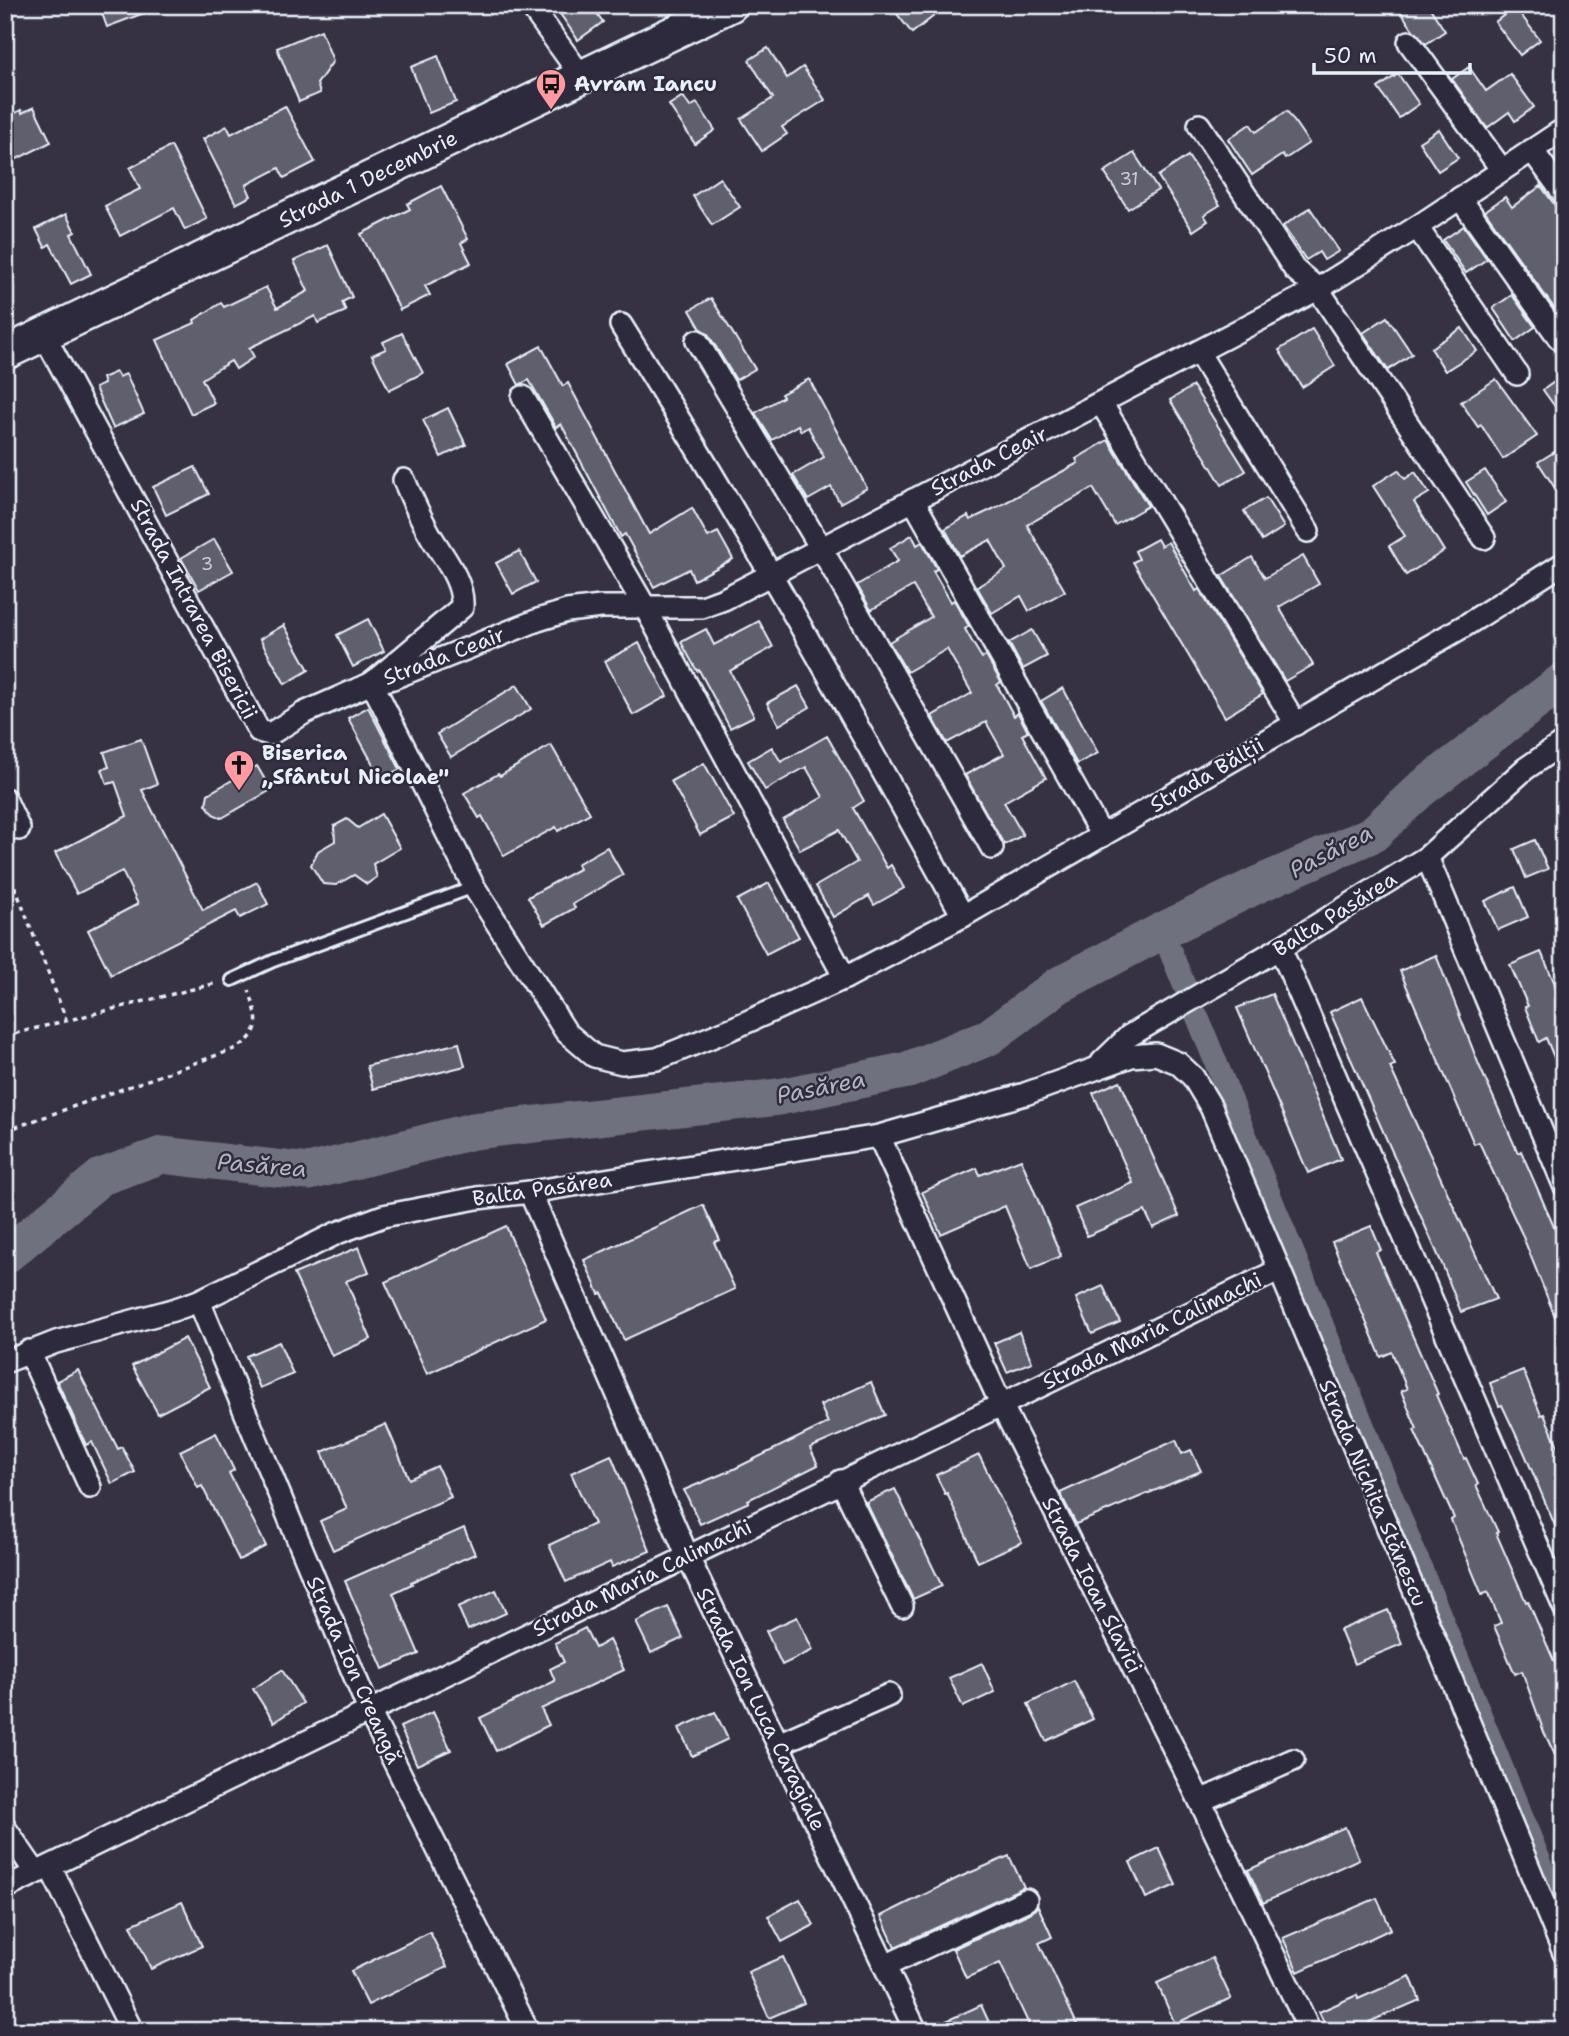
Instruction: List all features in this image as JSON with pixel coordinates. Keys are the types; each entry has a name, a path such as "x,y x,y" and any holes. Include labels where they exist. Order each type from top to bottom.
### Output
{"main road":[{"name":"Strada 1 Decembrie","path":"5,353 731,5"}],"street":[{"path":"530,5 582,77"},
{"path":"1409,42 1502,170"},
{"path":"1199,125 1295,270 1318,289 1484,538"},
{"name":"Strada Ceair","path":"372,683 393,678 567,611 601,607 702,607 724,599 1318,289 1564,129"},
{"path":"1532,149 1564,194"},
{"path":"1460,198 1559,338"},
{"path":"1417,227 1517,374"},
{"path":"621,325 772,575 963,916"},
{"name":"Strada Intrarea Bisericii","path":"44,335 260,731 270,734 304,713 372,683 461,607 458,581 427,529 404,480"},
{"path":"697,341 821,548 992,848"},
{"path":"1198,352 1308,531"},
{"path":"523,397 645,607 845,978"},
{"path":"1101,403 1296,724"},
{"path":"913,500 1102,836"},
{"name":"Strada Bălții","path":"372,683 474,887 566,1032 594,1056 622,1063 657,1059 845,978 963,916 1465,625 1564,563"},
{"name":"Balta Pasărea","path":"1096,1068 1129,1036 1280,948 1427,857 1525,769 1564,742"},
{"path":"5,799 19,829"},
{"path":"1427,857 1564,1185"},
{"path":"1280,948 1564,1607"},
{"name":"Balta Pasărea","path":"5,1362 80,1334 199,1301 337,1233 383,1216 477,1198 530,1192 879,1136 1025,1094 1131,1056 1156,1054"},
{"name":"Strada Nichita Stănescu","path":"1156,1054 1178,1063 1193,1077 1210,1107 1564,1953"},
{"name":"Strada Ioan Slavici","path":"879,1136 1001,1404 1200,1801 1310,2031"},
{"name":"Strada Ion Luca Caragiale","path":"530,1192 687,1555 916,2031"},
{"name":"Strada Maria Calimachi","path":"5,1888 1279,1270"},
{"name":"Strada Ion Creangă","path":"199,1301 370,1713 528,2031"},
{"path":"29,1351 90,1487"},
{"path":"841,1481 902,1606"},
{"path":"778,1744 889,1695"},
{"path":"1200,1801 1293,1760"},
{"path":"5,1828 43,1870 132,2031"},
{"path":"885,1966 1026,1900"}],"lane":[{"path":"232,980 273,961 474,887"}],"path":[{"path":"5,848 6,864 66,1019"},
{"path":"5,1036 232,980 247,987 255,1009 256,1031 250,1040 237,1048 5,1132"}],"building":[{"path":"99,5 160,5 160,7 107,27"},
{"path":"554,5 591,5 603,22 578,40"},
{"path":"890,5 948,5 912,33"},
{"path":"1396,5 1428,5 1445,31 1426,44"},
{"path":"1515,7 1540,40 1520,55 1495,22"},
{"path":"321,30 333,61 317,84 320,93 299,102 277,48"},
{"path":"768,48 787,78 803,67 825,100 782,127 787,134 762,151 741,119 773,98 749,60"},
{"path":"438,56 456,102 429,113 411,67"},
{"path":"1469,67 1486,91 1510,74 1534,107 1515,121 1509,112 1487,128 1452,79"},
{"path":"1398,74 1419,104 1399,118 1378,88"},
{"path":"683,96 690,107 697,103 715,130 695,144 669,105"},
{"path":"285,106 315,162 284,178 279,168 246,185 251,196 236,204 203,139 227,126 231,134"},
{"path":"34,107 51,142 5,165 5,118"},
{"path":"1287,111 1309,143 1285,159 1282,155 1252,175 1228,139 1250,124 1256,132"},
{"path":"1439,129 1458,158 1438,171 1419,142"},
{"path":"171,146 207,219 185,230 174,208 120,236 105,206 140,189 130,168"},
{"path":"1134,153 1158,190 1128,209 1104,172"},
{"path":"1188,156 1220,205 1204,215 1208,221 1193,231 1158,176"},
{"path":"720,178 740,207 712,225 693,196"},
{"path":"441,186 468,239 461,243 471,263 425,286 430,295 400,310 361,234 410,209 407,204"},
{"path":"1541,186 1564,218 1564,322 1485,211 1505,197 1512,207"},
{"path":"1310,208 1339,251 1324,260 1319,252 1306,260 1283,226"},
{"path":"66,214 75,232 71,234 91,274 71,284 50,244 45,247 36,229"},
{"path":"1464,226 1487,259 1466,273 1443,240"},
{"path":"328,245 352,297 342,302 346,311 318,323 315,316 249,348 254,357 236,369 231,361 202,379 214,403 191,414 157,340 195,323 194,320 221,303 224,307 266,287 277,308 308,291 294,261"},
{"path":"1512,295 1535,327 1515,341 1493,308"},
{"path":"711,298 755,369 736,380 690,310"},
{"path":"1387,317 1412,354 1388,370 1363,333"},
{"path":"1462,328 1477,351 1445,371 1431,348"},
{"path":"1312,329 1335,366 1302,387 1279,350"},
{"path":"402,333 423,373 389,390 372,355 386,349 383,342"},
{"path":"541,346 563,386 568,383 649,534 692,508 708,537 718,532 733,559 694,580 689,569 654,587 625,534 621,537 561,424 556,427 529,380 519,385 508,364"},
{"path":"116,372 119,377 126,374 144,414 113,428 95,388 104,384 102,378"},
{"path":"1564,375 1564,419 1543,390"},
{"path":"809,379 867,488 840,503 831,487 808,500 793,475 824,457 808,427 801,431 798,425 772,440 755,413 783,397 781,394"},
{"path":"1496,379 1537,436 1503,459 1481,425 1478,427 1461,402"},
{"path":"1193,386 1246,471 1222,485 1170,400"},
{"path":"448,408 466,445 441,457 423,420"},
{"path":"1108,440 1148,506 1115,525 1093,488 1027,525 1065,591 1029,611 1021,596 992,613 977,587 1006,569 990,540 960,556 945,529 968,516 970,520 999,506 1078,463 1076,459"},
{"path":"1564,446 1564,502 1538,462"},
{"path":"195,467 209,494 166,515 153,487"},
{"path":"1398,470 1405,479 1415,472 1429,493 1414,502 1444,551 1406,575 1389,546 1405,536 1373,486"},
{"path":"1485,470 1506,502 1487,515 1466,482"},
{"path":"1266,498 1284,527 1262,541 1244,511"},
{"path":"912,535 917,545 922,542 937,569 933,571 969,626 965,629 974,645 982,658 986,656 1001,682 997,685 1014,716 1018,713 1028,732 1022,735 1046,778 1004,802 1023,835 1004,845 965,775 1004,754 986,722 947,743 932,716 972,693 947,649 907,672 889,642 931,617 913,586 871,610 857,585 898,561 890,548"},
{"path":"214,539 233,571 199,590 181,558"},
{"path":"1157,539 1161,546 1168,542 1196,591 1199,589 1263,694 1225,717 1133,562 1139,559 1135,551"},
{"path":"519,551 536,582 513,594 496,563"},
{"path":"1303,556 1319,584 1279,607 1313,665 1285,681 1221,576 1252,557 1265,578"},
{"path":"368,619 384,651 353,667 337,635"},
{"path":"759,621 773,647 730,671 754,716 730,728 681,642 706,629 714,645"},
{"path":"284,625 309,670 285,684 260,639"},
{"path":"1032,630 1047,656 1023,669 1009,643"},
{"path":"639,643 667,696 633,715 605,661"},
{"path":"517,685 531,709 451,757 437,734"},
{"path":"798,686 810,707 779,725 767,703"},
{"path":"1063,688 1098,753 1077,764 1041,701"},
{"path":"368,707 400,769 381,779 348,718"},
{"path":"827,736 864,801 853,808 887,868 891,865 904,888 874,905 869,896 833,917 816,886 857,862 839,830 800,850 783,820 823,797 806,767 765,790 748,761 772,747 781,762"},
{"path":"141,739 157,784 142,790 203,910 257,882 268,904 240,918 236,911 111,975 88,930 138,904 122,871 77,894 55,853 127,816 115,782 107,784 102,769 109,767 104,752"},
{"path":"551,745 590,813 558,831 556,827 504,856 482,816 479,818 464,793 498,774 500,776"},
{"path":"704,763 734,817 700,835 671,781"},
{"name":"Biserica „Sfântul Nicolae\"","path":"257,766 271,790 222,818 213,814 206,804 208,794"},
{"path":"381,814 400,848 373,864 377,877 367,884 354,875 336,885 323,884 311,865 318,851 335,841 334,826 347,819 358,828"},
{"path":"1535,840 1548,869 1526,878 1514,849"},
{"path":"607,847 623,875 573,904 575,908 544,925 528,897 579,869 577,864"},
{"path":"769,883 799,937 766,954 737,900"},
{"path":"1515,887 1528,917 1498,930 1485,901"},
{"path":"1541,952 1564,1004 1563,1079 1546,1038 1539,1042 1525,1007 1528,1006 1510,965"},
{"path":"1436,955 1479,1065 1518,1153 1521,1151 1564,1250 1564,1339 1521,1232 1479,1142 1474,1144 1400,971"},
{"path":"1272,994 1341,1159 1308,1173 1237,1008"},
{"path":"1362,997 1395,1065 1390,1067 1496,1299 1461,1312 1330,1012"},
{"path":"459,1043 465,1066 373,1089 367,1066"},
{"path":"1120,1081 1179,1216 1153,1228 1145,1211 1087,1236 1075,1208 1133,1183 1093,1093"},
{"path":"1021,1159 1061,1256 1031,1269 1005,1206 941,1234 922,1192 977,1168 980,1175"},
{"path":"703,1205 720,1240 714,1242 735,1289 624,1340 584,1260"},
{"path":"506,1226 546,1319 427,1374 385,1282"},
{"path":"1371,1226 1381,1250 1376,1252 1438,1394 1436,1395 1478,1484 1476,1485 1498,1532 1496,1533 1564,1684 1564,1774 1544,1732 1522,1671 1515,1674 1494,1626 1501,1623 1488,1592 1482,1595 1451,1520 1454,1518 1414,1430 1417,1429 1401,1391 1407,1389 1392,1352 1381,1357 1332,1242"},
{"path":"359,1247 369,1272 346,1281 371,1339 332,1356 294,1274"},
{"path":"1103,1286 1120,1322 1092,1334 1076,1298"},
{"path":"1019,1332 1032,1362 1007,1372 994,1343"},
{"path":"185,1338 210,1387 158,1414 132,1366"},
{"path":"279,1342 293,1374 260,1388 246,1356"},
{"path":"78,1370 118,1449 122,1447 135,1472 112,1484 92,1442 86,1445 57,1381"},
{"path":"1523,1370 1541,1415 1544,1414 1564,1460 1564,1547 1524,1452 1490,1383"},
{"path":"871,1382 885,1415 810,1448 818,1465 748,1500 749,1502 700,1524 684,1490 828,1423 820,1405"},
{"path":"386,1424 409,1479 437,1466 451,1497 333,1550 320,1521 347,1509 322,1452"},
{"path":"216,1433 234,1470 229,1473 266,1546 239,1560 202,1486 198,1488 180,1451"},
{"path":"1176,1440 1182,1454 1191,1450 1201,1471 1076,1524 1060,1493"},
{"path":"611,1455 650,1551 612,1567 610,1562 566,1582 549,1545 594,1524 571,1473"},
{"path":"979,1455 1022,1542 978,1562 936,1475"},
{"path":"895,1489 942,1586 913,1599 866,1502"},
{"path":"464,1528 475,1554 411,1582 412,1584 393,1593 419,1654 383,1669 345,1581"},
{"path":"496,1590 506,1613 468,1630 458,1607"},
{"path":"668,1607 683,1638 651,1653 636,1622"},
{"path":"1388,1610 1402,1644 1354,1664 1340,1630"},
{"path":"797,1617 813,1650 782,1665 766,1631"},
{"path":"585,1628 595,1648 609,1640 624,1670 541,1709 549,1725 496,1751 480,1718 555,1681 550,1669 564,1662 555,1643"},
{"path":"982,1663 995,1692 963,1707 949,1678"},
{"path":"282,1670 303,1703 274,1722 253,1689"},
{"path":"1074,1681 1093,1719 1046,1741 1028,1704"},
{"path":"433,1712 451,1750 417,1765 400,1727"},
{"path":"715,1712 728,1739 692,1756 679,1728"},
{"path":"1345,1827 1359,1859 1263,1903 1248,1870"},
{"path":"1159,1848 1176,1885 1146,1898 1130,1862"},
{"path":"1009,1856 1024,1887 895,1947 881,1916"},
{"path":"1377,1898 1391,1929 1298,1972 1283,1938"},
{"path":"800,1899 814,1925 782,1942 768,1916"},
{"path":"182,1902 202,1946 151,1969 131,1925"},
{"path":"1038,1906 1052,1937 1039,1943 1080,2031 1032,2031 1000,1963 966,1978 953,1949 1032,1912"},
{"path":"430,1932 447,1967 368,2005 351,1971"},
{"path":"783,1957 804,2003 769,2018 748,1972"},
{"path":"1212,1958 1231,1998 1175,2024 1157,1983"},
{"path":"1410,1976 1420,2000 1369,2022 1370,2025 1357,2031 1328,2031 1319,2012 1357,1995 1358,1999"},
{"path":"981,2005 993,2031 929,2031 929,2029"}],"waterway":[{"name":"Pasărea","path":"5,1256 101,1177 162,1155 309,1172 473,1131 779,1097 908,1070 989,1037 1059,985 1162,931 1259,884 1373,834 1420,790 1564,680"},
{"path":"1162,931 1185,987"},
{"path":"1197,1016 1564,1921"}],"place":[{"name":"Avram Iancu","path":"551,111"},
{"name":"Biserica „Sfântul Nicolae\"","path":"239,792"}]}
